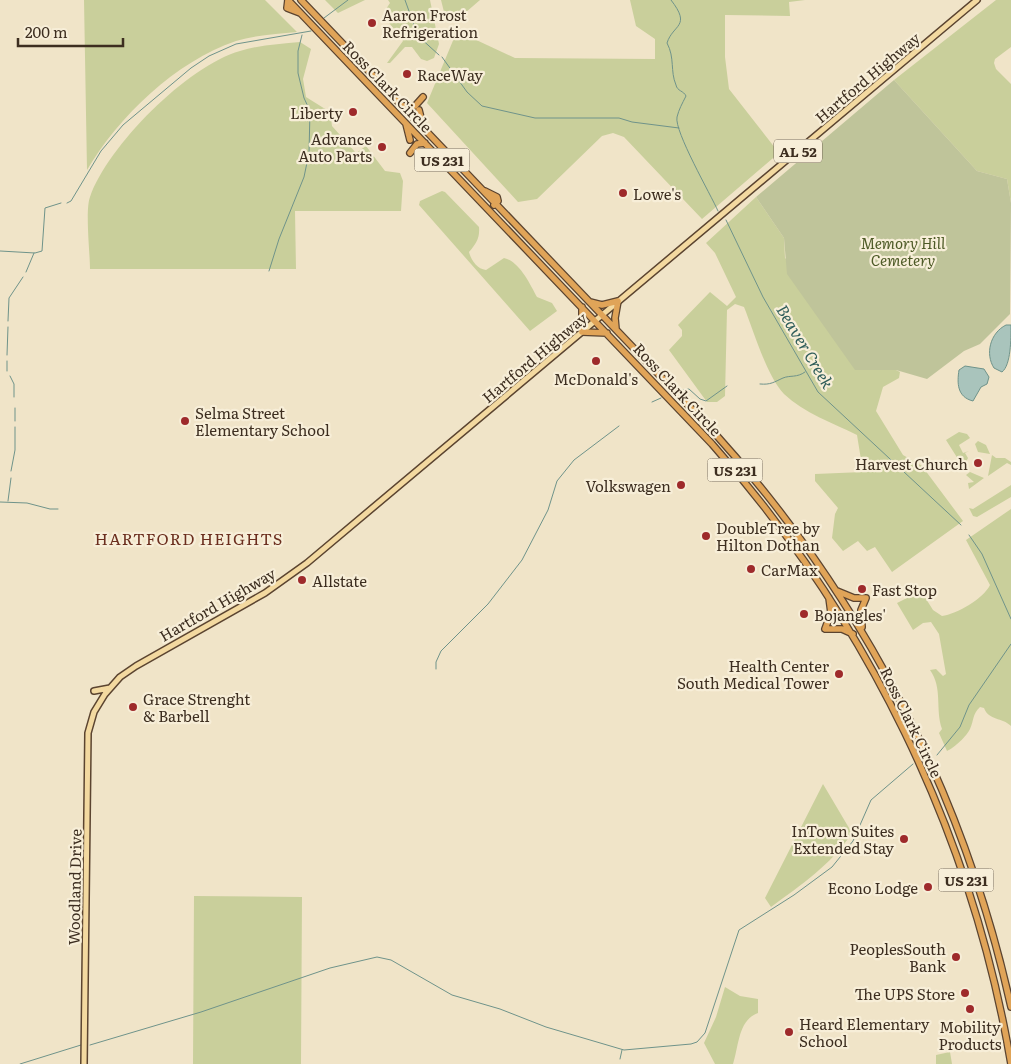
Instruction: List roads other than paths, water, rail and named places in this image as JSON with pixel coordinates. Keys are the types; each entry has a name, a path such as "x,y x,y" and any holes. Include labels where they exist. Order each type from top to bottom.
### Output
{"highway":[{"name":"Ross Clark Circle","path":"288,0 727,460 777,522 829,594 854,635 906,733 940,810 981,931 992,973 1010,1064"},
{"name":"Ross Clark Circle","path":"301,0 733,454 784,516 837,591 903,703 948,800 983,900 1011,1007"},
{"path":"402,106 415,106 423,97"},
{"path":"419,110 425,130"},
{"path":"406,122 410,140"},
{"path":"410,153 414,145 426,143"},
{"path":"485,205 496,204"},
{"path":"506,227 512,221"},
{"path":"588,301 602,305 618,301 614,318 616,330"},
{"path":"582,306 582,332 607,333"},
{"path":"648,376 654,370"},
{"path":"727,460 733,454"},
{"path":"777,522 784,516"},
{"path":"837,591 854,598 866,598 860,614 863,633"},
{"path":"829,594 831,613 825,629 842,629 854,635"},
{"path":"932,791 943,800 948,800"},
{"path":"940,810 947,810 954,817"}],"main road":[{"name":"Hartford Highway","path":"94,712 110,688 136,666 258,596 302,567 977,0"},
{"path":"94,691 110,688"},
{"name":"Woodland Drive","path":"84,1064 88,733 94,712"}],"water":[{"path":"1006,325 1011,325 1011,344 1009,358 1002,372 994,368 991,362 990,350 996,333"},
{"path":"965,366 984,369 989,377 987,384 981,387 973,401 964,396 959,389 959,370"}],"waterway":[{"path":"324,18 348,0"},
{"path":"405,0 418,36 439,55"},
{"name":"Beaver Creek","path":"671,0 681,20 667,43 671,54 674,80 679,90 686,96 677,117 678,124 687,149 718,211"},
{"path":"67,203 71,201 101,151 123,125 191,68 209,56 236,44 311,31"},
{"path":"269,271 279,239 304,177 309,153 310,111 304,98 298,73 298,51 302,35"},
{"path":"442,57 467,92 482,106 535,118 619,118 632,122 679,128"},
{"path":"0,251 35,253 42,251 45,208 61,203"},
{"name":"Beaver Creek","path":"726,220 763,297 818,392 961,525"},
{"path":"26,272 34,253"},
{"path":"8,321 9,298 23,277"},
{"path":"7,355 8,327"},
{"path":"7,361 7,371"},
{"path":"760,384 770,384 805,372"},
{"path":"10,376 14,384 14,397"},
{"path":"681,390 689,389 700,399 706,401 727,386"},
{"path":"652,402 661,398"},
{"path":"15,408 15,421"},
{"path":"436,669 436,662 441,651 488,604 522,560 548,510 557,481 574,460 619,426"},
{"path":"11,471 15,450 15,427"},
{"path":"8,501 11,478"},
{"path":"0,502 27,503 50,509 58,509"},
{"name":"Beaver Creek","path":"969,535 982,554 1011,619"},
{"path":"937,755 960,727 969,705 1011,644"},
{"path":"90,1045 201,1012 330,968 377,957 391,960 452,995 500,1009 546,1027 624,1050 697,1042 705,1033 739,930 794,895 832,867 853,841 871,800 913,764"},
{"path":"20,1064 81,1045"},
{"path":"620,1059 622,1050"}],"place":[{"name":"Aaron Frost Refrigeration","path":"372,23"},
{"name":"RaceWay","path":"407,74"},
{"name":"Liberty","path":"353,112"},
{"name":"Advance Auto Parts","path":"382,147"},
{"name":"Lowe's","path":"623,193"},
{"name":"McDonald's","path":"596,361"},
{"name":"Selma Street Elementary School","path":"185,421"},
{"name":"Harvest Church","path":"978,463"},
{"name":"Volkswagen","path":"681,485"},
{"name":"DoubleTree by Hilton Dothan","path":"706,536"},
{"name":"CarMax","path":"751,569"},
{"name":"Allstate","path":"302,580"},
{"name":"Fast Stop","path":"862,589"},
{"name":"Bojangles'","path":"804,614"},
{"name":"Health Center South Medical Tower","path":"839,674"},
{"name":"Grace Strenght & Barbell","path":"133,707"},
{"name":"InTown Suites Extended Stay","path":"904,839"},
{"name":"Econo Lodge","path":"928,887"},
{"name":"PeoplesSouth Bank","path":"956,957"},
{"name":"The UPS Store","path":"965,993"},
{"name":"Mobility Products","path":"970,1009"},
{"name":"Heard Elementary School","path":"789,1032"}],"district":[{"name":"HARTFORD HEIGHTS","path":"189,538"}],"park label":[{"name":"Memory Hill Cemetery","path":"903,250"}]}
